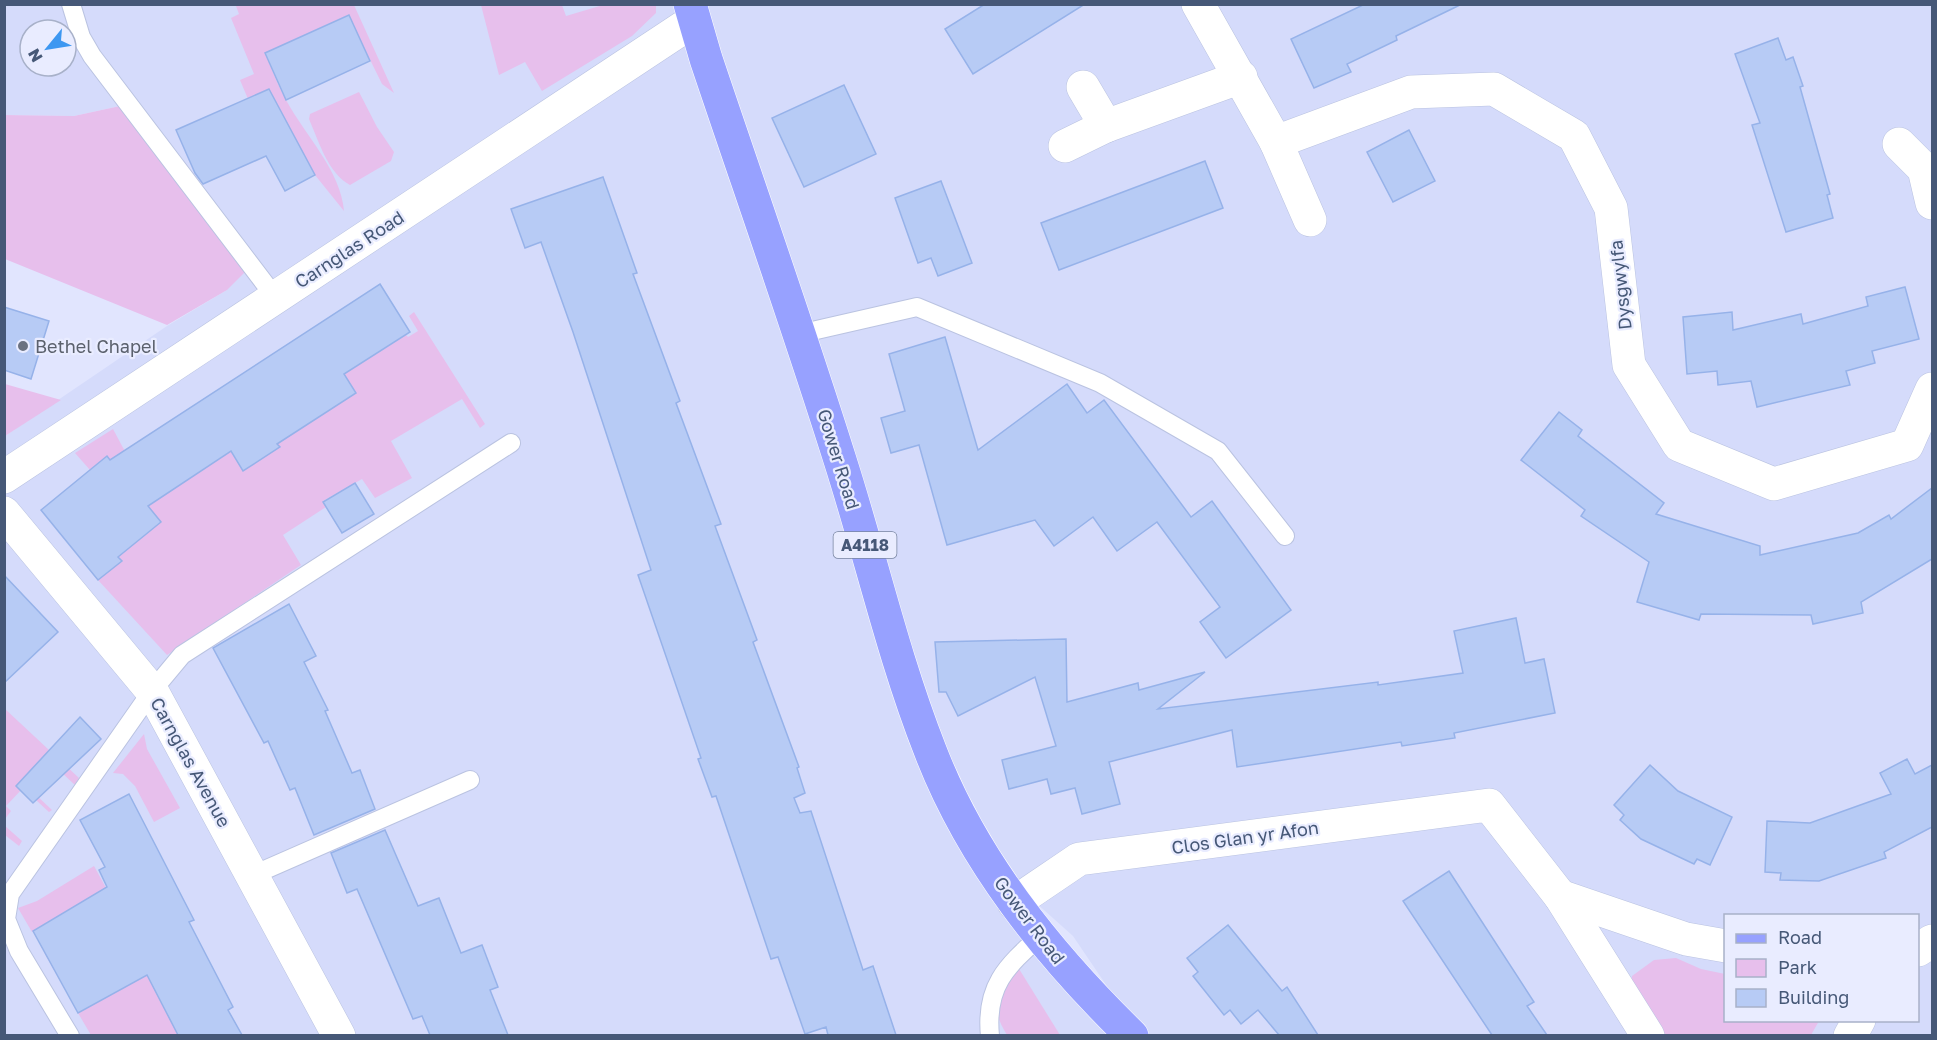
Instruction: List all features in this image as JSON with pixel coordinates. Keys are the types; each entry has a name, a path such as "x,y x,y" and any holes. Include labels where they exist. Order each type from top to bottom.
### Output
{"main road":[{"name":"Gower Road","path":"692,13 841,462 907,687 930,752 956,808 1014,903 1080,985 1132,1035"}],"street":[{"path":"1198,4 1276,142 1310,220"},
{"name":"Carnglas Road","path":"4,477 275,297 692,13"},
{"path":"1065,146 1106,126 1241,77"},
{"path":"1083,87 1106,126"},
{"name":"Dysgwylfa","path":"1276,142 1411,92 1494,89 1574,136 1611,208 1629,365 1679,445 1774,484 1907,445 1932,389"},
{"path":"1899,144 1928,166 1932,203"},
{"name":"Carnglas Avenue","path":"4,513 152,691 339,1035"},
{"name":"Clos Glan yr Afon","path":"1014,903 1079,859 1489,805 1560,896"},
{"path":"1560,896 1686,939 1724,946"},
{"path":"1560,896 1648,1035"},
{"path":"1919,949 1932,941"},
{"path":"1850,1035 1858,1022"}],"lane":[{"path":"71,4 81,37 92,56 275,297"},
{"path":"799,334 917,306 1100,383 1218,451 1285,536"},
{"path":"70,1035 19,951 6,919 10,894 152,691 182,655 511,443"},
{"path":"253,875 470,780"},
{"path":"990,1035 988,1016 994,987 1015,959 1040,936"}],"shaded area":[{"path":"5,5 1932,5 1932,1035 1140,1035 1073,936 987,859 1132,1035 5,1036 5,436 167,326 227,290 232,225 200,185 120,106 74,116 5,115"}],"green space":[{"path":"354,5 394,93 382,84 348,15 265,53 286,100 336,182 344,211 315,175 297,142 272,156 240,80 254,74 231,18 239,14 236,6"},
{"path":"481,5 562,5 566,16 603,5 656,5 656,13 632,36 542,91 525,62 499,75"},
{"path":"359,92 377,127 394,152 391,161 350,185 342,180 330,165 309,119 310,114"},
{"path":"120,106 200,185 232,225 249,268 227,290 167,325 5,259 4,115 74,116"},
{"path":"414,312 485,424 480,428 462,399 391,441 412,478 375,498 362,479 323,501 326,507 283,535 301,565 167,655 98,580 122,561 107,543 142,538 161,522 107,456 90,470 75,453 113,429 129,459 162,496 210,465 189,433 228,447 243,470 279,447 263,421 356,393 341,370 354,368 406,335 408,337 418,331 409,316"},
{"path":"5,384 61,400 5,436"},
{"path":"4,708 79,778 75,785 44,756 21,781 52,810 49,812 23,788 6,806 11,811 5,819"},
{"path":"144,734 147,749 180,808 154,822 135,786 123,774 113,773"},
{"path":"4,825 22,841 19,846 5,835"},
{"path":"94,866 139,948 138,958 178,1035 91,1035 78,1013 108,996 83,954 54,970 44,952 72,935 60,916 32,932 18,908 37,901"},
{"path":"1676,958 1701,969 1724,974 1724,1022 1818,1022 1811,1035 1656,1035 1629,994 1632,976 1654,960"},
{"path":"1016,964 1060,1035 1007,1035 997,1015 996,998 1003,982"}],"building":[{"path":"985,4 1085,4 973,74 945,29"},
{"path":"1365,4 1462,4 1396,36 1397,40 1347,64 1351,72 1314,88 1291,39"},
{"path":"349,15 370,61 286,100 265,53"},
{"path":"1778,38 1786,60 1793,57 1803,86 1800,87 1830,194 1827,195 1833,218 1786,232 1752,125 1760,123 1735,54"},
{"path":"844,85 876,154 804,187 772,118"},
{"path":"269,89 315,175 285,191 266,156 203,184 195,173 176,130"},
{"path":"1409,130 1435,181 1393,202 1367,152"},
{"path":"1205,161 1223,208 1059,270 1041,223"},
{"path":"603,177 637,273 633,274 680,401 676,403 721,524 715,526 757,640 753,642 799,767 797,768 805,793 794,798 800,813 811,811 863,970 873,966 896,1035 828,1035 826,1027 805,1034 778,957 771,959 716,796 712,797 698,759 701,758 638,575 651,570 573,332 541,242 525,248 511,209"},
{"path":"941,181 972,263 938,276 931,258 918,263 895,198"},
{"path":"380,284 410,332 344,374 356,393 277,444 280,447 243,471 231,451 148,506 161,522 118,557 122,561 98,580 41,510 107,456 110,460"},
{"path":"1905,287 1919,339 1872,351 1875,363 1846,371 1850,385 1757,407 1751,381 1718,385 1717,371 1687,374 1683,317 1732,312 1733,330 1801,314 1803,324 1868,306 1866,297"},
{"name":"Bethel Chapel","path":"4,307 49,321 31,379 4,370"},
{"path":"945,337 978,450 1067,384 1087,413 1104,400 1191,517 1212,501 1291,610 1226,658 1200,622 1220,607 1157,522 1117,551 1093,517 1054,546 1035,520 947,545 919,445 891,453 881,418 905,411 889,354"},
{"path":"1559,412 1582,430 1578,436 1664,503 1656,514 1760,546 1760,555 1858,533 1889,515 1891,519 1932,488 1932,559 1861,602 1863,613 1813,624 1811,615 1701,614 1699,620 1637,602 1649,562 1581,516 1585,510 1521,460"},
{"path":"355,483 374,514 342,533 323,502"},
{"path":"4,575 58,632 4,683"},
{"path":"289,604 316,656 304,662 328,710 325,711 352,773 360,770 375,809 314,835 295,788 290,790 268,741 264,743 213,648"},
{"path":"1516,618 1525,663 1544,659 1555,713 1454,733 1455,738 1402,746 1401,742 1237,767 1232,730 1109,762 1120,804 1082,814 1075,788 1051,794 1047,779 1009,789 1002,760 1056,746 1035,677 958,716 946,692 939,692 935,642 1066,639 1067,702 1138,683 1139,690 1205,672 1158,709 1378,682 1378,685 1463,673 1454,631"},
{"path":"80,717 101,739 33,803 16,786"},
{"path":"1907,759 1915,774 1932,765 1932,827 1884,852 1886,858 1819,881 1780,880 1781,873 1765,872 1767,821 1810,823 1891,794 1880,773"},
{"path":"1650,765 1678,791 1732,817 1710,865 1697,859 1694,864 1641,839 1620,820 1624,815 1614,805"},
{"path":"129,794 194,920 189,922 233,1007 228,1010 242,1035 178,1035 147,975 78,1013 33,931 107,887 99,870 105,867 80,820"},
{"path":"385,830 418,906 439,898 461,953 482,945 498,987 490,990 508,1035 430,1035 422,1016 413,1019 357,889 347,893 331,853"},
{"path":"1449,871 1534,1002 1527,1006 1547,1035 1492,1035 1403,901"},
{"path":"1228,925 1282,991 1287,987 1318,1035 1279,1035 1258,1010 1241,1024 1230,1010 1224,1015 1193,976 1198,972 1187,958"}],"place":[{"name":"Bethel Chapel","path":"23,346"}]}
